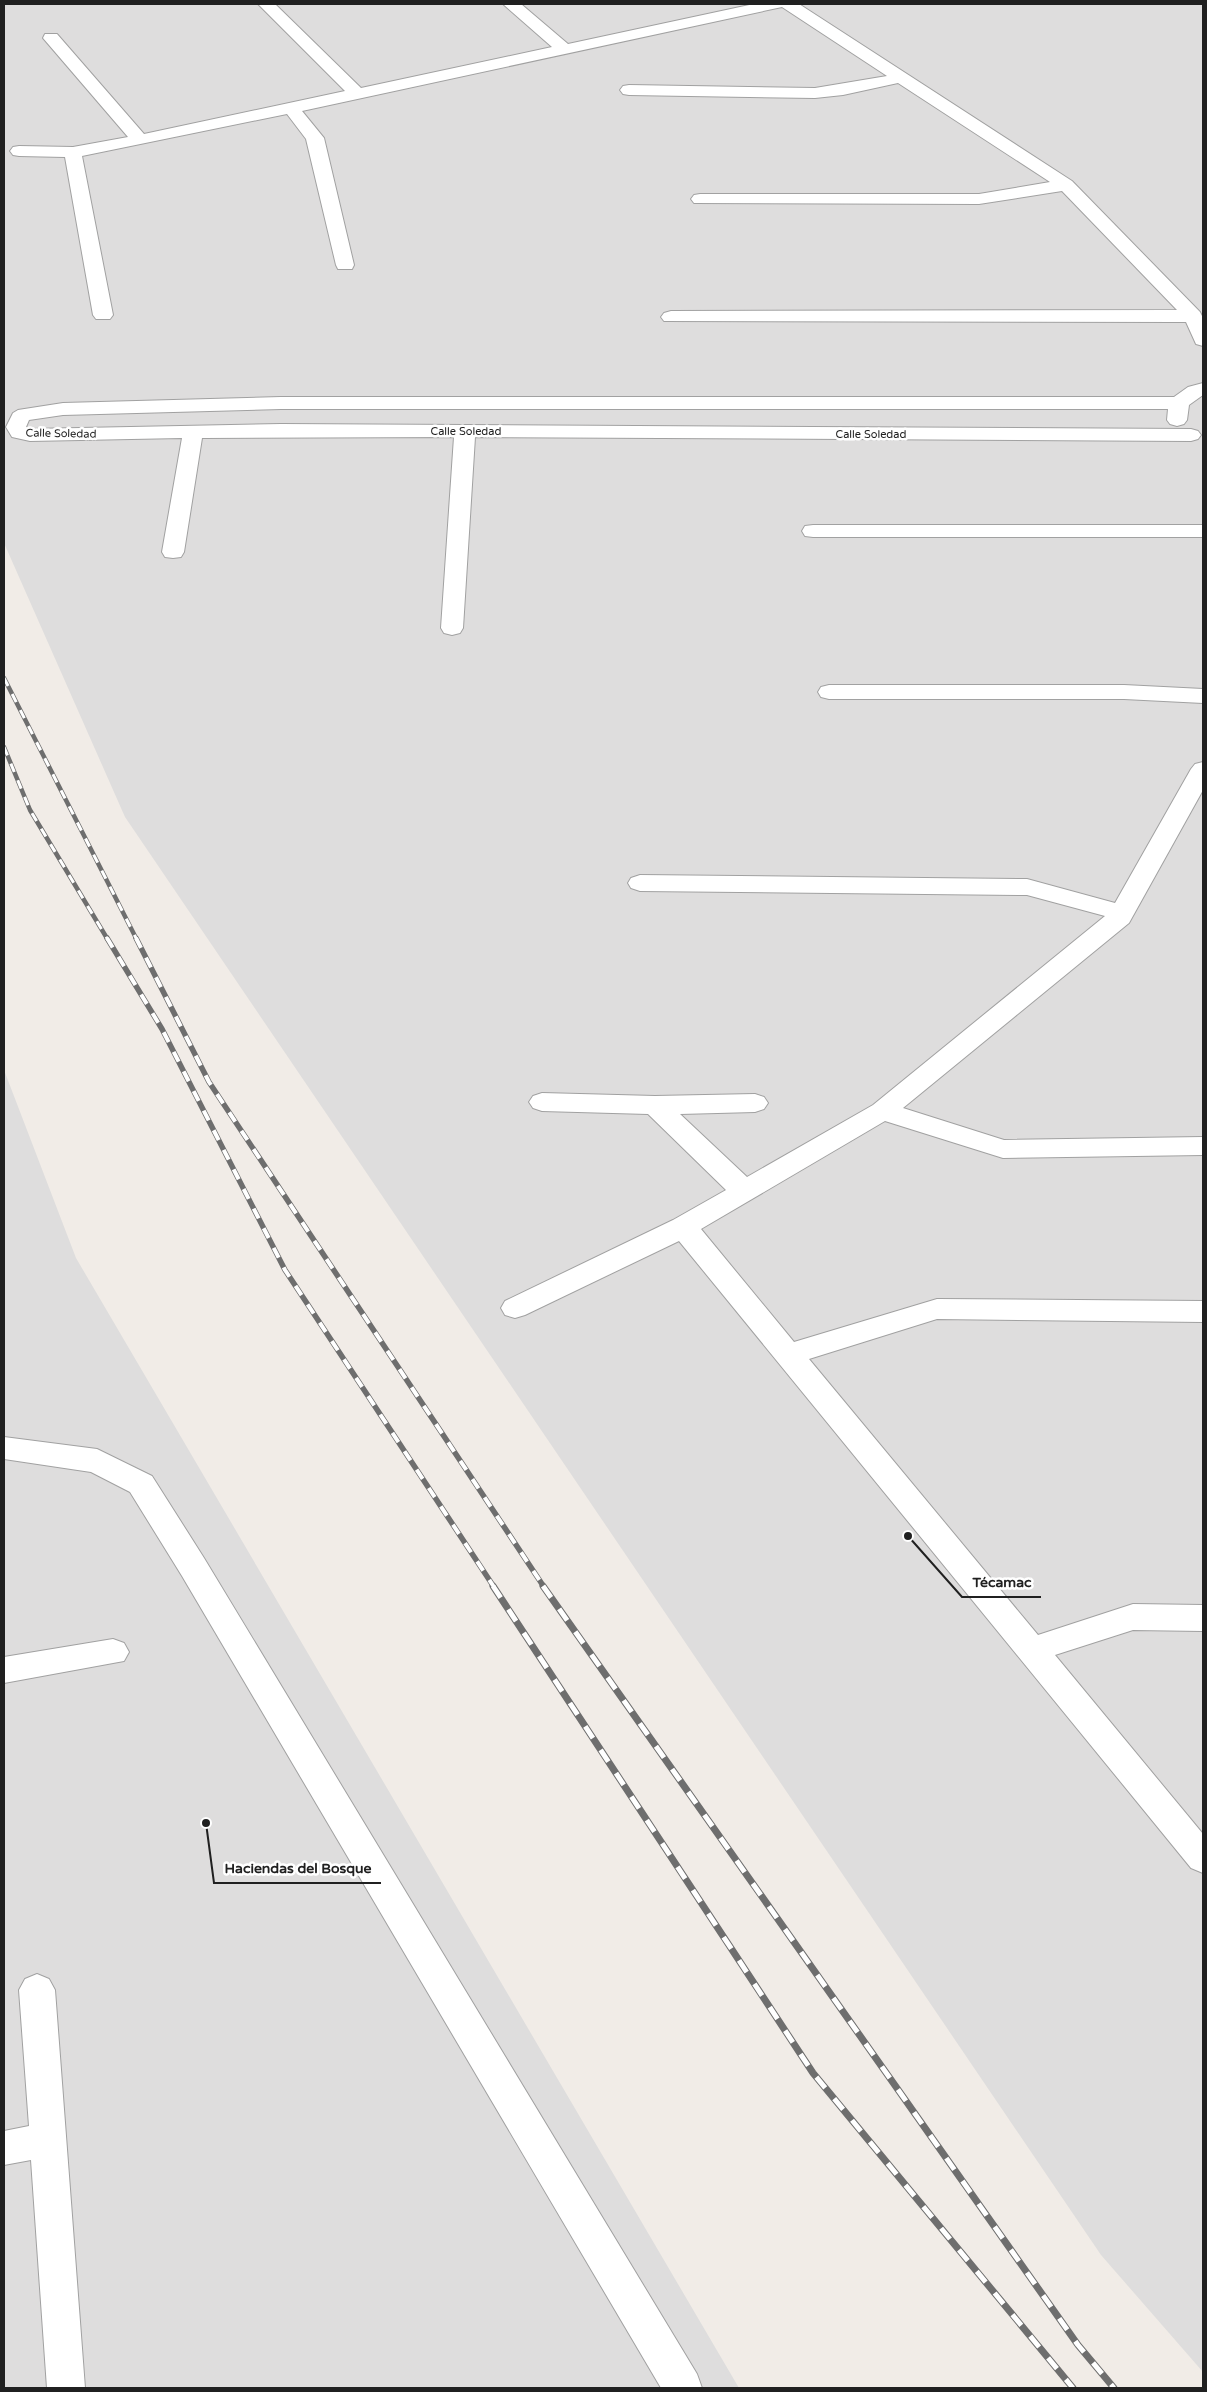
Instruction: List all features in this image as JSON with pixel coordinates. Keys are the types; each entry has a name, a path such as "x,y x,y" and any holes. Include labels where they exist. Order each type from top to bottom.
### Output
{"street":[{"path":"266,4 358,94"},
{"path":"511,4 564,49"},
{"path":"19,151 73,152 140,140 776,4"},
{"path":"788,4 1066,185 1193,316 1203,340"},
{"path":"51,38 140,140"},
{"path":"629,90 815,93 843,90 900,78"},
{"path":"291,108 314,138 344,265"},
{"path":"73,152 103,315"},
{"path":"700,199 979,199 1066,185"},
{"path":"671,317 1193,316"},
{"path":"1197,438 1177,419 1179,403 1195,391 1203,389"},
{"name":"Calle Soledad","path":"1179,403 281,403 63,409 24,414 20,417 16,427 19,433 30,436 193,432 465,432 1197,438"},
{"path":"173,552 193,432"},
{"path":"452,628 465,432"},
{"path":"813,531 1203,531"},
{"path":"829,692 1124,692 1203,696"},
{"path":"515,1308 683,1227 882,1111 1122,914 1203,769"},
{"path":"640,883 1027,887 1122,914"},
{"path":"542,1102 656,1106 755,1103"},
{"path":"656,1106 744,1191"},
{"path":"882,1111 1003,1149 1203,1146"},
{"path":"683,1227 1203,1858"},
{"path":"788,1355 937,1309 1203,1311"},
{"path":"4,1448 97,1461 141,1484 532,2131 683,2388"},
{"path":"1031,1650 1133,1617 1203,1618"},
{"path":"4,1670 113,1652"},
{"path":"37,1990 66,2388"},
{"path":"4,2148 47,2140"}],"shaded area":[{"path":"4,4 1203,4 1203,2372 1101,2255 125,817 4,543"},
{"path":"4,1070 76,1258 739,2388 4,2388"}],"railway":[{"path":"4,678 137,940"},
{"path":"4,747 30,810 108,940"},
{"path":"107,938 162,1029 285,1270 494,1587"},
{"path":"136,938 209,1082 544,1587"},
{"path":"493,1586 813,2073 1073,2388"},
{"path":"543,1586 1078,2345 1114,2388"}],"place":[{"name":"Técamac","path":"908,1536"},
{"name":"Haciendas del Bosque","path":"206,1823"}]}
